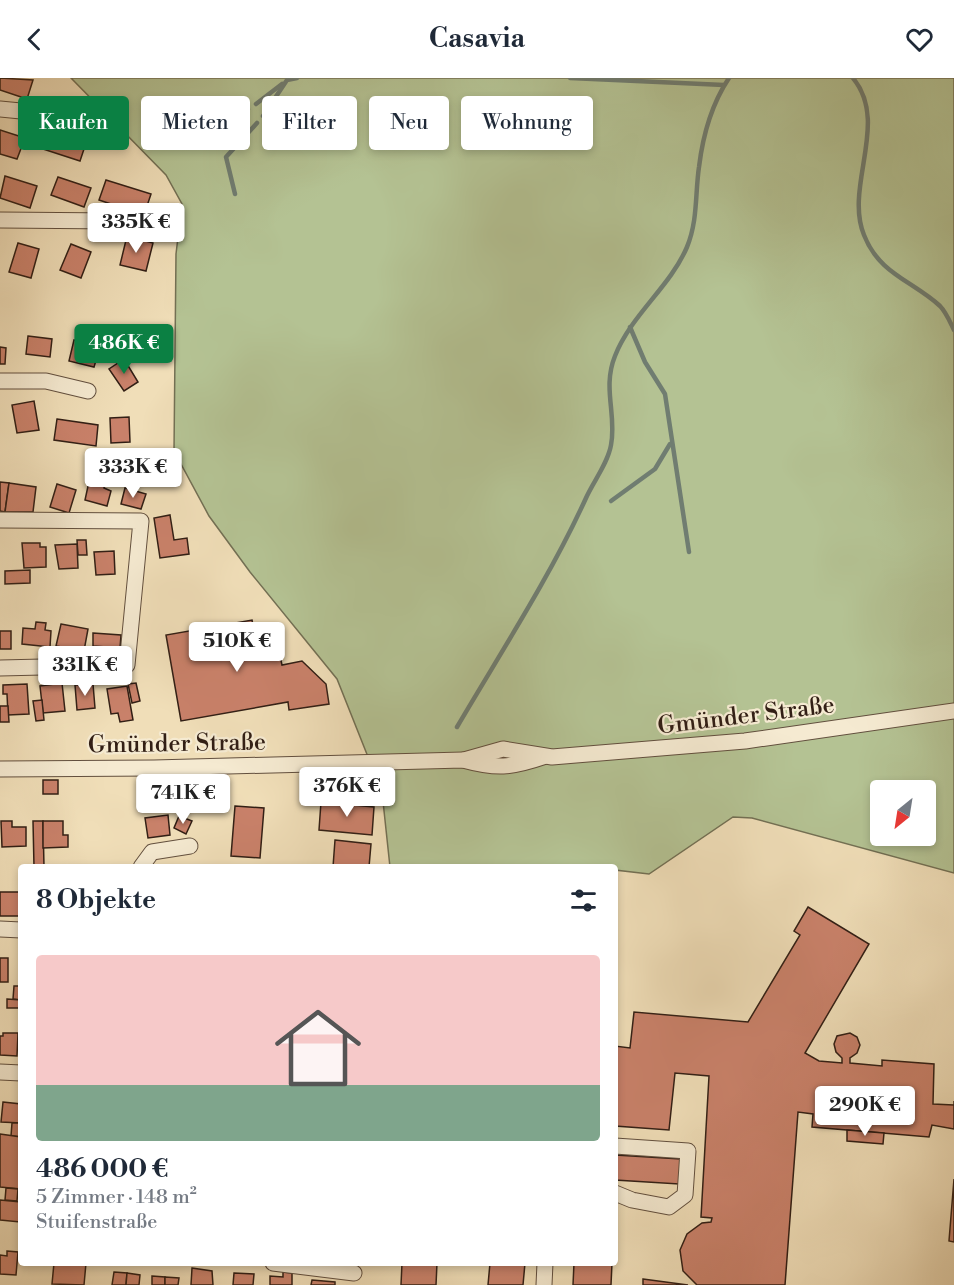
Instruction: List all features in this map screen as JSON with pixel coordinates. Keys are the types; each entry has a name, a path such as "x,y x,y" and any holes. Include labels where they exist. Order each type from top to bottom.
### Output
{"street":[{"path":"0,109 18,111"},
{"path":"0,220 116,221"},
{"path":"0,381 46,381 88,391"},
{"path":"0,520 141,521 127,665 0,668"},
{"name":"Gmünder Straße","path":"0,769 164,768 464,760 486,754 504,767 524,764 543,757 745,741 954,711"},
{"path":"143,864 152,852 190,846"},
{"path":"0,929 18,930"},
{"path":"0,1072 18,1073"},
{"path":"618,1146 688,1151 685,1195 669,1207 632,1200 618,1194"},
{"path":"297,1266 354,1273"},
{"path":"544,1285 545,1266"}],"green space":[{"path":"71,78 954,78 954,873 752,818 733,817 649,874 618,870 618,864 390,864 382,792 337,679 250,572 209,516 174,451 176,254 182,204 166,175 142,150 250,150 250,96 141,96 141,149 129,137 129,96 89,96"}],"building":[{"path":"0,78 33,80 28,96 18,96 0,90"},
{"path":"0,130 18,136 18,150 20,150 17,159 0,154"},
{"path":"46,150 84,150 80,161"},
{"path":"5,176 37,186 30,208 0,198"},
{"path":"58,177 91,188 84,207 51,195"},
{"path":"106,180 151,194 144,215 99,200"},
{"path":"127,236 153,243 146,271 120,265"},
{"path":"18,243 39,249 31,278 9,272"},
{"path":"71,244 91,252 81,278 60,270"},
{"path":"28,336 52,339 50,357 26,354"},
{"path":"74,340 100,347 94,367 69,361"},
{"path":"0,347 6,348 5,364 0,364"},
{"path":"124,359 138,382 124,391 109,369"},
{"path":"34,401 39,430 17,433 12,405"},
{"path":"129,417 130,442 111,443 110,418"},
{"path":"57,419 98,425 96,446 54,440"},
{"path":"90,477 105,481 104,488 111,491 107,506 85,500"},
{"path":"0,482 9,483 5,512 0,511"},
{"path":"9,483 36,487 33,512 5,512"},
{"path":"57,484 76,490 69,513 50,507"},
{"path":"125,488 146,494 141,509 121,504"},
{"path":"170,515 174,540 187,538 189,554 160,558 154,518"},
{"path":"77,540 86,540 87,555 78,555"},
{"path":"22,543 40,543 40,547 46,547 46,567 24,568"},
{"path":"77,544 78,568 59,569 55,545"},
{"path":"114,551 115,574 96,575 94,552"},
{"path":"30,570 30,583 5,584 5,571"},
{"path":"252,620 256,641 276,637 282,665 302,661 326,684 329,704 289,710 288,702 181,721 166,635"},
{"path":"36,622 46,623 45,630 51,631 50,647 22,644 23,628 35,629"},
{"path":"61,624 88,629 84,651 56,646"},
{"path":"0,631 11,631 11,649 0,649"},
{"path":"93,633 121,635 120,648 93,646"},
{"path":"62,683 65,711 43,713 40,686"},
{"path":"136,683 140,701 132,703 128,684"},
{"path":"27,684 29,714 8,715 7,694 3,694 3,685"},
{"path":"93,684 95,708 77,710 75,685"},
{"path":"127,686 133,720 120,722 118,713 111,714 107,689"},
{"path":"42,700 44,720 36,721 33,701"},
{"path":"0,706 8,706 9,722 0,722"},
{"path":"43,780 58,780 58,794 43,794"},
{"path":"321,802 374,807 372,835 319,830"},
{"path":"235,806 264,808 260,858 231,856"},
{"path":"168,815 170,835 148,838 145,818"},
{"path":"179,816 192,821 186,834 174,828"},
{"path":"1,821 12,821 12,827 26,827 26,846 2,847"},
{"path":"33,821 43,821 44,864 34,864"},
{"path":"43,821 63,821 63,835 68,835 68,847 43,848"},
{"path":"335,840 371,844 369,864 333,864"},
{"path":"0,892 18,892 18,916 0,916"},
{"path":"808,907 869,944 805,1053 819,1061 842,1063 842,1058 836,1052 834,1044 837,1036 850,1033 857,1037 860,1045 857,1053 850,1058 850,1063 882,1066 882,1060 934,1064 933,1104 954,1105 954,1129 932,1125 929,1137 812,1127 813,1114 798,1112 785,1285 697,1285 683,1271 680,1250 687,1234 702,1223 711,1222 712,1218 701,1217 709,1076 675,1073 669,1130 618,1126 618,1046 630,1048 634,1012 748,1022 800,935 794,931"},
{"path":"0,958 8,958 8,982 0,982"},
{"path":"14,986 18,986 18,1000 13,999"},
{"path":"7,999 18,1000 18,1008 7,1008"},
{"path":"3,1033 18,1033 17,1056 0,1055 0,1036 3,1036"},
{"path":"3,1102 18,1104 18,1123 1,1122"},
{"path":"12,1123 18,1123 18,1137 11,1136"},
{"path":"847,1130 884,1133 883,1144 847,1141"},
{"path":"0,1134 18,1137 18,1189 0,1187"},
{"path":"618,1155 681,1159 679,1184 618,1180"},
{"path":"954,1179 954,1242 949,1241"},
{"path":"6,1188 18,1189 17,1201 5,1200"},
{"path":"0,1200 18,1202 18,1222 0,1220"},
{"path":"7,1251 18,1252 16,1275 0,1274 0,1255 7,1256"},
{"path":"54,1266 86,1266 84,1285 52,1284"},
{"path":"402,1266 437,1266 436,1285 401,1285"},
{"path":"490,1266 525,1266 523,1285 488,1285"},
{"path":"574,1266 612,1266 611,1285 573,1285"},
{"path":"192,1268 212,1271 213,1285 191,1285"},
{"path":"114,1272 127,1273 126,1285 112,1285"},
{"path":"283,1272 292,1273 292,1285 270,1285 270,1276 283,1277"},
{"path":"127,1273 140,1275 139,1285 126,1285"},
{"path":"234,1273 254,1274 253,1285 233,1285"},
{"path":"152,1276 165,1277 165,1285 152,1285"},
{"path":"165,1277 179,1278 178,1285 165,1285"},
{"path":"643,1279 688,1285 643,1285"},
{"path":"312,1280 335,1282 335,1285 311,1285"}],"waterway":[{"path":"276,96 287,80 297,78"},
{"path":"570,78 724,85"},
{"path":"457,727 557,557 607,459 612,434 611,368 622,341 671,275 687,247 695,217 703,143 713,109 729,78"},
{"path":"853,78 863,96 868,115 859,196 859,216 864,235 878,259 940,306 954,330"},
{"path":"256,104 282,84"},
{"path":"235,194 226,157 257,123"},
{"path":"630,327 645,362 665,394 689,552"},
{"path":"611,501 655,469 670,444"}]}
